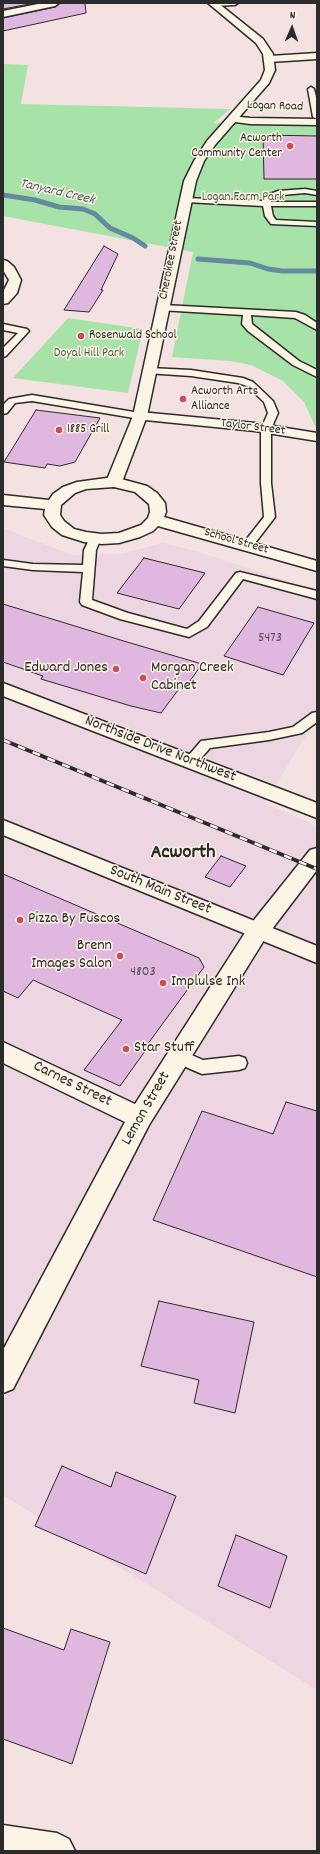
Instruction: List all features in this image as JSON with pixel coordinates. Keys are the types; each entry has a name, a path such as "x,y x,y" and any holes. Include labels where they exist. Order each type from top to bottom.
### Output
{"street":[{"path":"3,14 55,3"},
{"path":"214,4 253,34 265,48 270,59 317,56"},
{"name":"Cherokee Street","path":"114,482 140,416 190,181 199,161 211,143 266,81 270,70 270,59"},
{"name":"Logan Road","path":"232,119 250,121 317,122"},
{"path":"3,264 10,270 15,280 12,290 3,300"},
{"name":"Taylor Street","path":"140,416 266,429 317,437"},
{"path":"98,482 114,482 141,489 151,496 156,503 158,512 155,520 147,528 134,534 119,538 84,537 68,532 58,524 52,515 53,505 59,497 70,490 83,485 98,482"},
{"path":"3,500 53,505"},
{"name":"School Street","path":"155,520 248,545 317,566"},
{"name":"Northside Drive Northwest","path":"3,688 317,811"},
{"name":"South Main Street","path":"3,827 317,955"},
{"name":"Lemon Street","path":"3,1379 140,1118 258,931 317,855"},
{"name":"Carnes Street","path":"3,1052 140,1118"},
{"path":"3,1843 57,1851"}],"lane":[{"path":"214,4 235,3"},
{"path":"311,89 317,117"},
{"path":"317,193 305,191 281,192 268,198 267,204 268,216 274,222 317,224"},
{"path":"185,200 267,204 317,204"},
{"path":"163,308 296,315 302,316 317,327"},
{"path":"247,312 248,324 251,329 296,363 317,374"},
{"path":"3,327 24,330 3,354"},
{"path":"149,371 224,377 240,380 250,384 268,401 273,413 266,429 266,484 270,517 248,545"},
{"path":"3,411 12,401 32,398 140,416"},
{"path":"94,538 90,550 86,602 124,616 189,633 203,624 240,575 317,595"},
{"path":"3,563 33,567 89,569"},
{"path":"190,762 206,744 269,736 293,731 317,716"},
{"path":"178,1056 202,1067 239,1063"}],"shaded area":[{"path":"3,528 72,555 120,554 163,543 196,551 317,591 317,717 265,803 317,826 317,1690 3,1495"}],"green space":[{"name":"Logan Farm Park","path":"3,64 28,65 21,104 230,109 214,123 317,126 317,427 315,426 304,402 283,381 251,365 230,361 172,357 193,252 3,216"},
{"name":"Doyal Hill Park","path":"68,318 143,329 128,393 13,378"}],"building":[{"path":"3,3 35,3 3,9"},
{"path":"60,3 85,3 86,13 3,31 3,18 55,7"},
{"name":"Acworth Community Center","path":"263,135 317,136 317,179 264,179"},
{"path":"104,246 118,254 101,290 103,290 89,312 64,310"},
{"name":"1885 Grill","path":"36,410 100,418 75,462 60,466 47,464 45,468 4,462"},
{"path":"144,558 205,573 179,609 117,593"},
{"path":"3,604 202,664 185,688 181,686 161,713 131,706 41,679 43,676 3,662"},
{"path":"258,607 314,623 283,675 224,656"},
{"path":"221,856 246,866 230,887 205,877"},
{"path":"3,874 199,958 204,967 147,1045 148,1047 120,1086 84,1070 122,1020 33,980 18,998 3,991"},
{"path":"286,1102 317,1111 317,1277 153,1220 202,1111 273,1134"},
{"path":"159,1301 254,1322 235,1413 194,1403 199,1380 141,1366"},
{"path":"62,1466 111,1487 116,1472 176,1496 146,1574 35,1526"},
{"path":"236,1535 287,1556 270,1608 218,1586"},
{"path":"3,1628 64,1650 71,1629 110,1642 72,1764 3,1739"}],"waterway":[{"name":"Tanyard Creek","path":"3,195 35,200 59,207 83,209 95,214 110,228 133,238 145,246"},
{"name":"Tanyard Creek","path":"198,259 250,263 268,269 282,271 317,271"}],"railway":[{"path":"3,740 317,869"}],"place":[{"name":"Acworth Community Center","path":"290,146"},
{"name":"Rosenwald School","path":"81,336"},
{"name":"Acworth Arts Alliance","path":"183,399"},
{"name":"1885 Grill","path":"59,430"},
{"name":"Edward Jones","path":"116,669"},
{"name":"Morgan Creek Cabinet","path":"143,678"},
{"name":"Pizza By Fuscos","path":"20,920"},
{"name":"Brenn Images Salon","path":"120,956"},
{"name":"Implulse Ink","path":"163,983"},
{"name":"Star Stuff","path":"126,1049"}],"district":[{"name":"Acworth","path":"183,854"}]}
